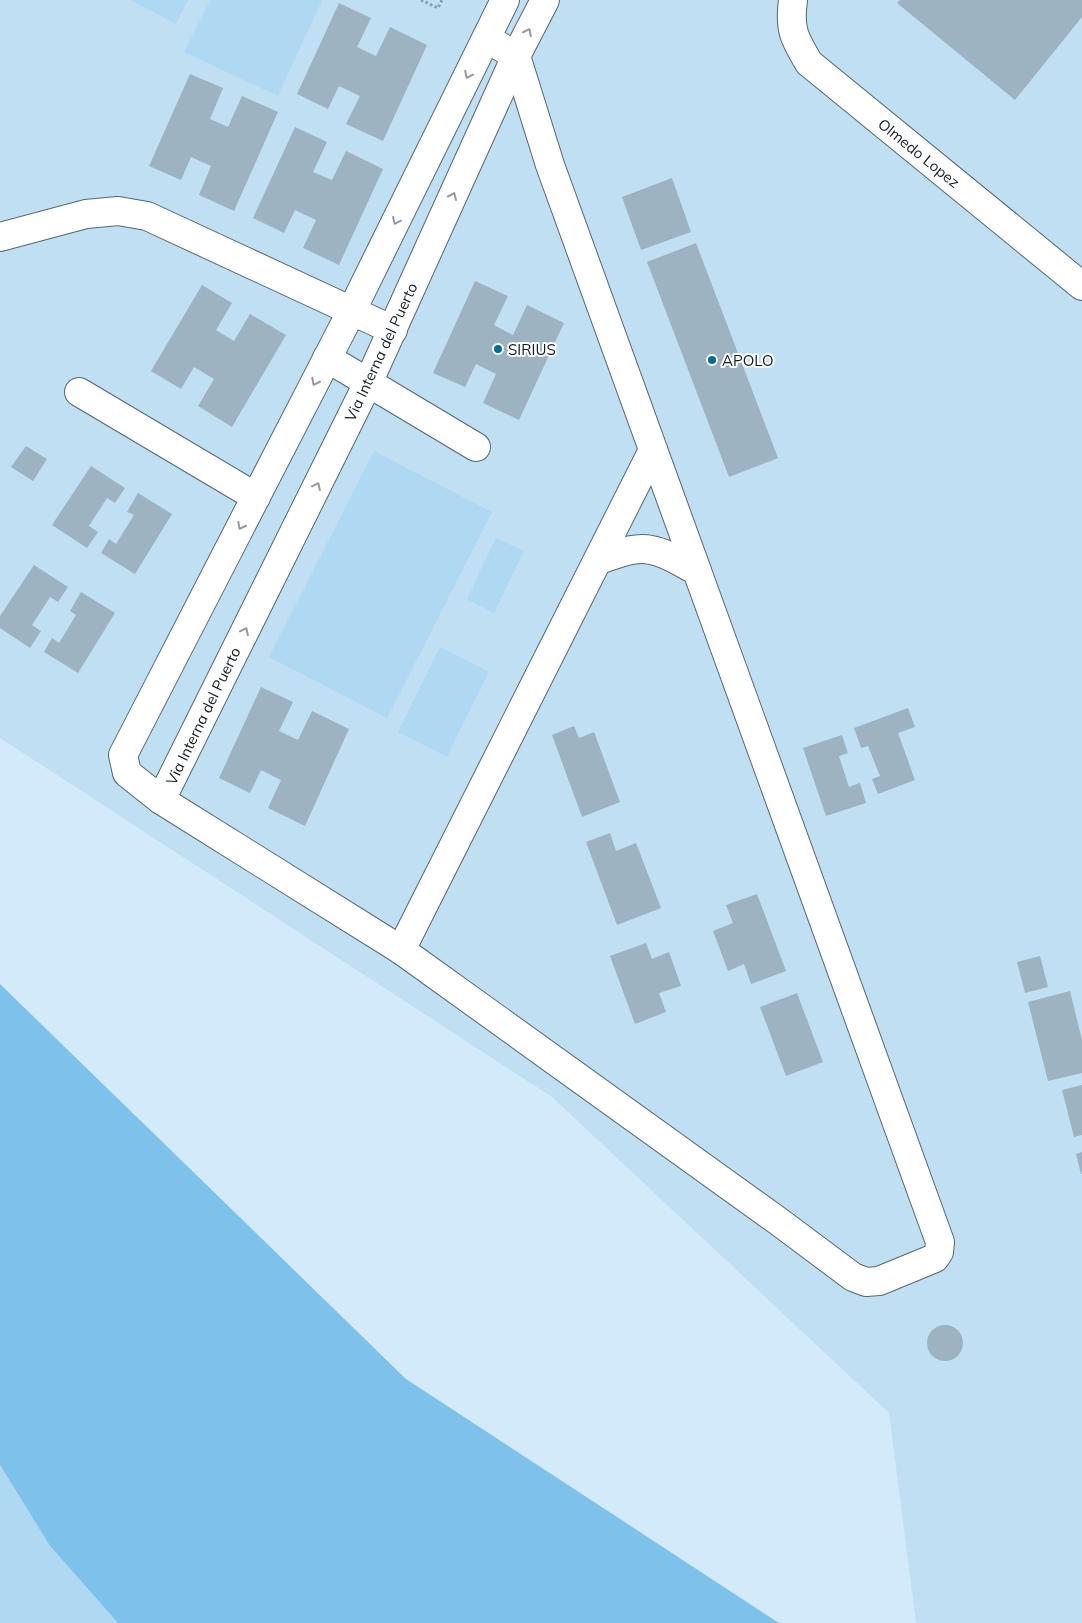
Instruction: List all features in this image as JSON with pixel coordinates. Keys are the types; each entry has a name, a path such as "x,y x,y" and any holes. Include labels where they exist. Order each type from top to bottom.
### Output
{"street":[{"name":"Via Interna del Puerto","path":"505,0 351,312 123,755 126,773 161,800 369,381 516,56 545,0"},
{"name":"Olmedo Lopez","path":"793,0 791,17 795,40 809,63 1082,286"},
{"path":"161,800 401,950 853,1277 866,1282 879,1281 936,1258 940,1242 550,165 516,56 486,38"},
{"path":"0,237 86,214 118,211 147,216 392,330"},
{"path":"327,358 369,381 476,447"},
{"path":"79,392 256,497"},
{"path":"401,950 653,450"},
{"path":"598,560 628,551 649,549 663,553 697,571"}],"path":[{"path":"421,0 438,8 442,0"}],"shaded area":[{"path":"0,0 1082,0 1082,1623 916,1623 889,1413 552,1097 0,738"},
{"path":"130,0 188,0 176,24"},
{"path":"210,0 322,0 278,96 184,52"},
{"path":"374,451 492,512 387,718 269,657"},
{"path":"496,538 524,551 494,613 467,599"},
{"path":"440,647 489,672 447,757 398,732"},
{"path":"0,984 406,1379 779,1623 118,1623 50,1546 0,1465"},
{"path":"0,1465 50,1546 118,1623 0,1623"}],"building":[{"path":"900,0 1082,0 1082,17 1015,100 897,3"},
{"path":"339,3 371,18 357,47 376,56 390,27 427,45 383,141 346,124 360,96 339,86 328,109 297,94"},
{"path":"190,74 223,88 210,119 228,127 242,96 278,112 234,211 199,195 211,166 191,157 181,180 149,166"},
{"path":"295,127 327,142 313,172 332,180 346,151 383,169 339,265 303,248 316,220 295,210 284,233 253,218"},
{"path":"672,178 691,232 641,250 622,197"},
{"name":"APOLO","path":"696,243 778,458 729,477 647,262"},
{"name":"SIRIUS","path":"475,281 508,296 494,325 513,335 527,305 564,323 519,420 483,403 496,374 476,364 465,387 433,373"},
{"path":"202,285 232,303 216,330 234,341 250,314 286,335 232,427 198,406 214,379 194,367 181,389 151,371"},
{"path":"26,446 47,459 33,481 11,467"},
{"path":"91,466 125,488 115,503 107,498 89,526 98,532 87,548 52,525"},
{"path":"138,493 172,514 135,574 101,553 109,539 116,544 134,515 127,512"},
{"path":"34,565 68,587 58,602 50,597 32,625 41,631 30,648 0,628 0,616"},
{"path":"81,592 115,613 78,673 44,652 52,638 59,643 76,615 70,611"},
{"path":"261,687 293,702 279,731 298,740 312,711 349,729 305,826 268,808 281,780 261,770 250,793 219,778"},
{"path":"908,708 915,727 898,733 915,780 878,794 872,779 880,776 868,746 861,748 854,728"},
{"path":"574,726 579,738 594,732 620,802 582,817 552,735"},
{"path":"842,735 848,753 839,756 849,787 860,783 866,803 826,816 803,748"},
{"path":"610,833 616,851 636,843 661,908 617,925 586,842"},
{"path":"757,894 786,971 751,984 744,964 728,971 713,931 733,923 726,905"},
{"path":"646,943 652,959 669,952 681,986 659,993 666,1012 635,1024 610,956"},
{"path":"1040,956 1048,987 1025,993 1017,962"},
{"path":"1070,991 1082,1040 1082,1073 1048,1081 1028,1002"},
{"path":"797,993 823,1062 786,1076 760,1007"},
{"path":"1082,1085 1082,1135 1074,1137 1062,1090"},
{"path":"1082,1152 1082,1174 1081,1174 1076,1154"},
{"path":"945,1325 952,1326 958,1330 962,1336 962,1350 958,1356 952,1360 945,1361 938,1360 932,1356 928,1350 927,1343 928,1336 932,1330 938,1326"}],"place":[{"name":"SIRIUS","path":"498,349"},
{"name":"APOLO","path":"712,360"}]}
